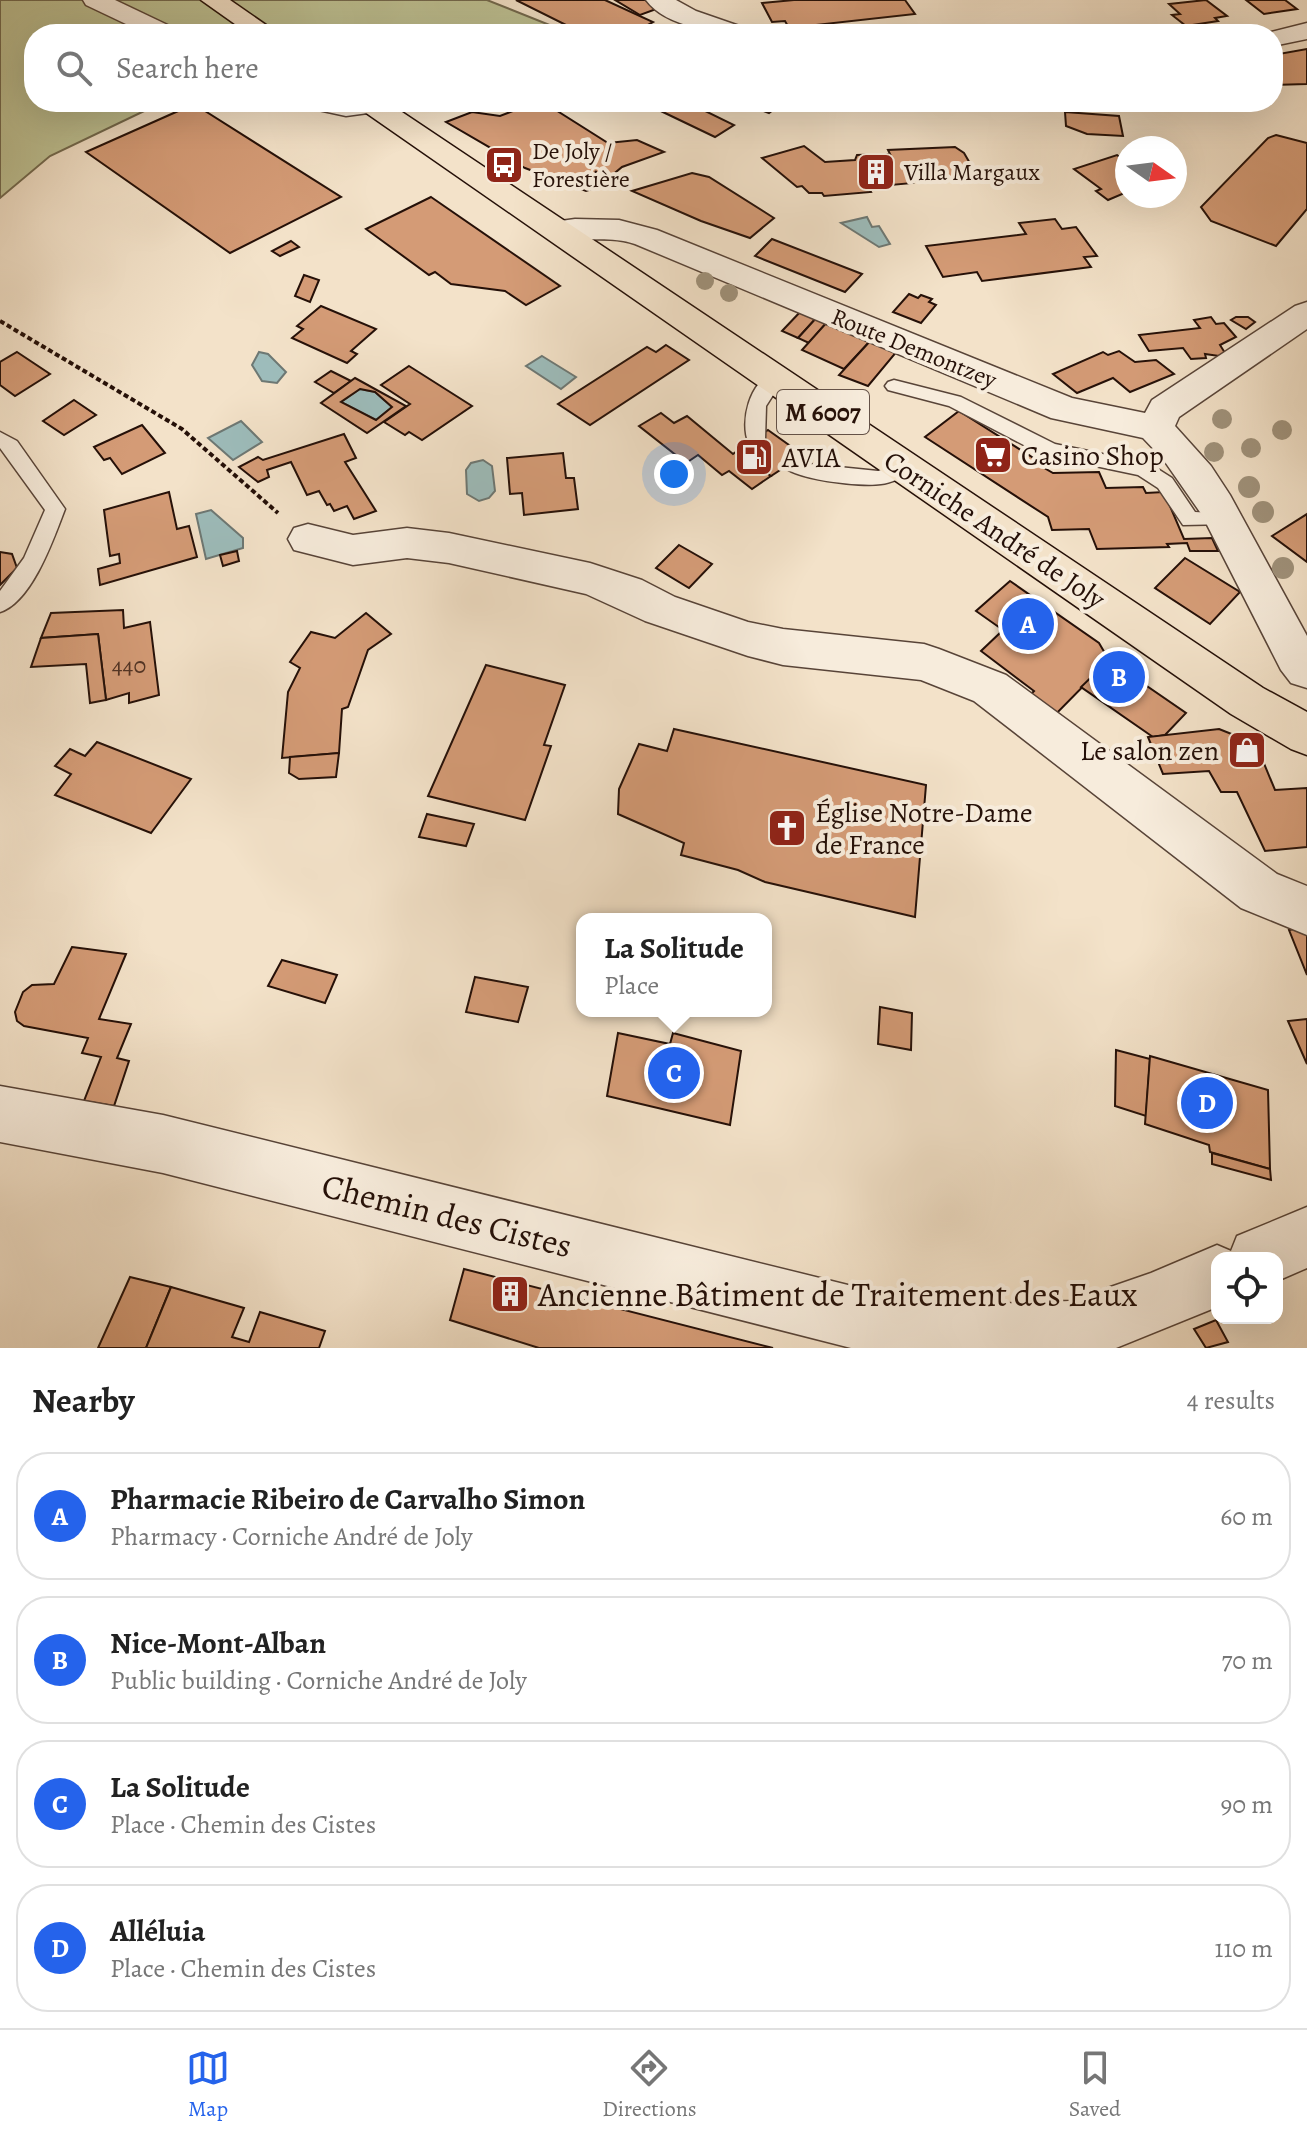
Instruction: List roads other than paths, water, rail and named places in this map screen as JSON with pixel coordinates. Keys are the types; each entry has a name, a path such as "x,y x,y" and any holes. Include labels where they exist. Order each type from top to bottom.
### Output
{"main road":[{"path":"213,0 250,24"},
{"name":"Corniche André de Joly","path":"383,112 1247,701 1307,735"}],"street":[{"path":"95,0 146,24"},
{"path":"658,0 687,16 710,24"},
{"path":"1283,36 1307,31"},
{"name":"Route Demontzey","path":"557,230 591,227 643,233 677,251 1064,409 1155,428"},
{"path":"618,272 652,254 677,251"},
{"path":"1307,313 1165,409 1155,428 1179,449 1223,519 1296,657 1307,670"},
{"path":"308,539 353,550 407,543 449,548 590,579 627,592 660,609 748,639 783,647 924,662 990,688 1259,891 1307,911"},
{"name":"Chemin des Cistes","path":"0,1114 163,1144 860,1319 990,1336 1070,1333 1155,1303 1211,1279"},
{"path":"1273,1252 1307,1237"}],"lane":[{"path":"756,439 752,417 760,396 775,378"},
{"path":"894,386 955,401 1050,450 1143,469 1165,483 1190,520 1223,519"},
{"path":"0,439 10,446 55,509 40,550 11,595 0,604"},
{"path":"790,464 806,471 879,478 905,469"}],"water":[{"path":"867,217 872,227 879,226 890,244 879,247 841,223"},
{"path":"259,352 268,354 286,372 277,383 262,381 252,365"},
{"path":"542,356 576,377 561,389 526,366"},
{"path":"360,389 375,392 392,407 376,420 341,402"},
{"path":"241,421 262,442 233,460 208,438"},
{"path":"483,460 492,466 495,491 489,498 479,501 467,494 466,470 471,463"},
{"path":"211,510 243,538 243,548 206,559 196,514"}],"place":[{"name":"De Joly / Forestière","path":"504,165"},
{"name":"Villa Margaux","path":"876,172"},
{"name":"Casino Shop","path":"993,455"},
{"name":"AVIA","path":"754,457"},
{"name":"Pharmacie Ribeiro de Carvalho Simon","path":"1028,624"},
{"name":"Nice-Mont-Alban","path":"1119,677"},
{"name":"Le salon zen","path":"1247,750"},
{"name":"Église Notre-Dame de France","path":"787,828"},
{"name":"La Solitude","path":"674,1073"},
{"name":"Alléluia","path":"1207,1103"},
{"name":"Ancienne Bâtiment de Traitement des Eaux","path":"510,1294"}]}
